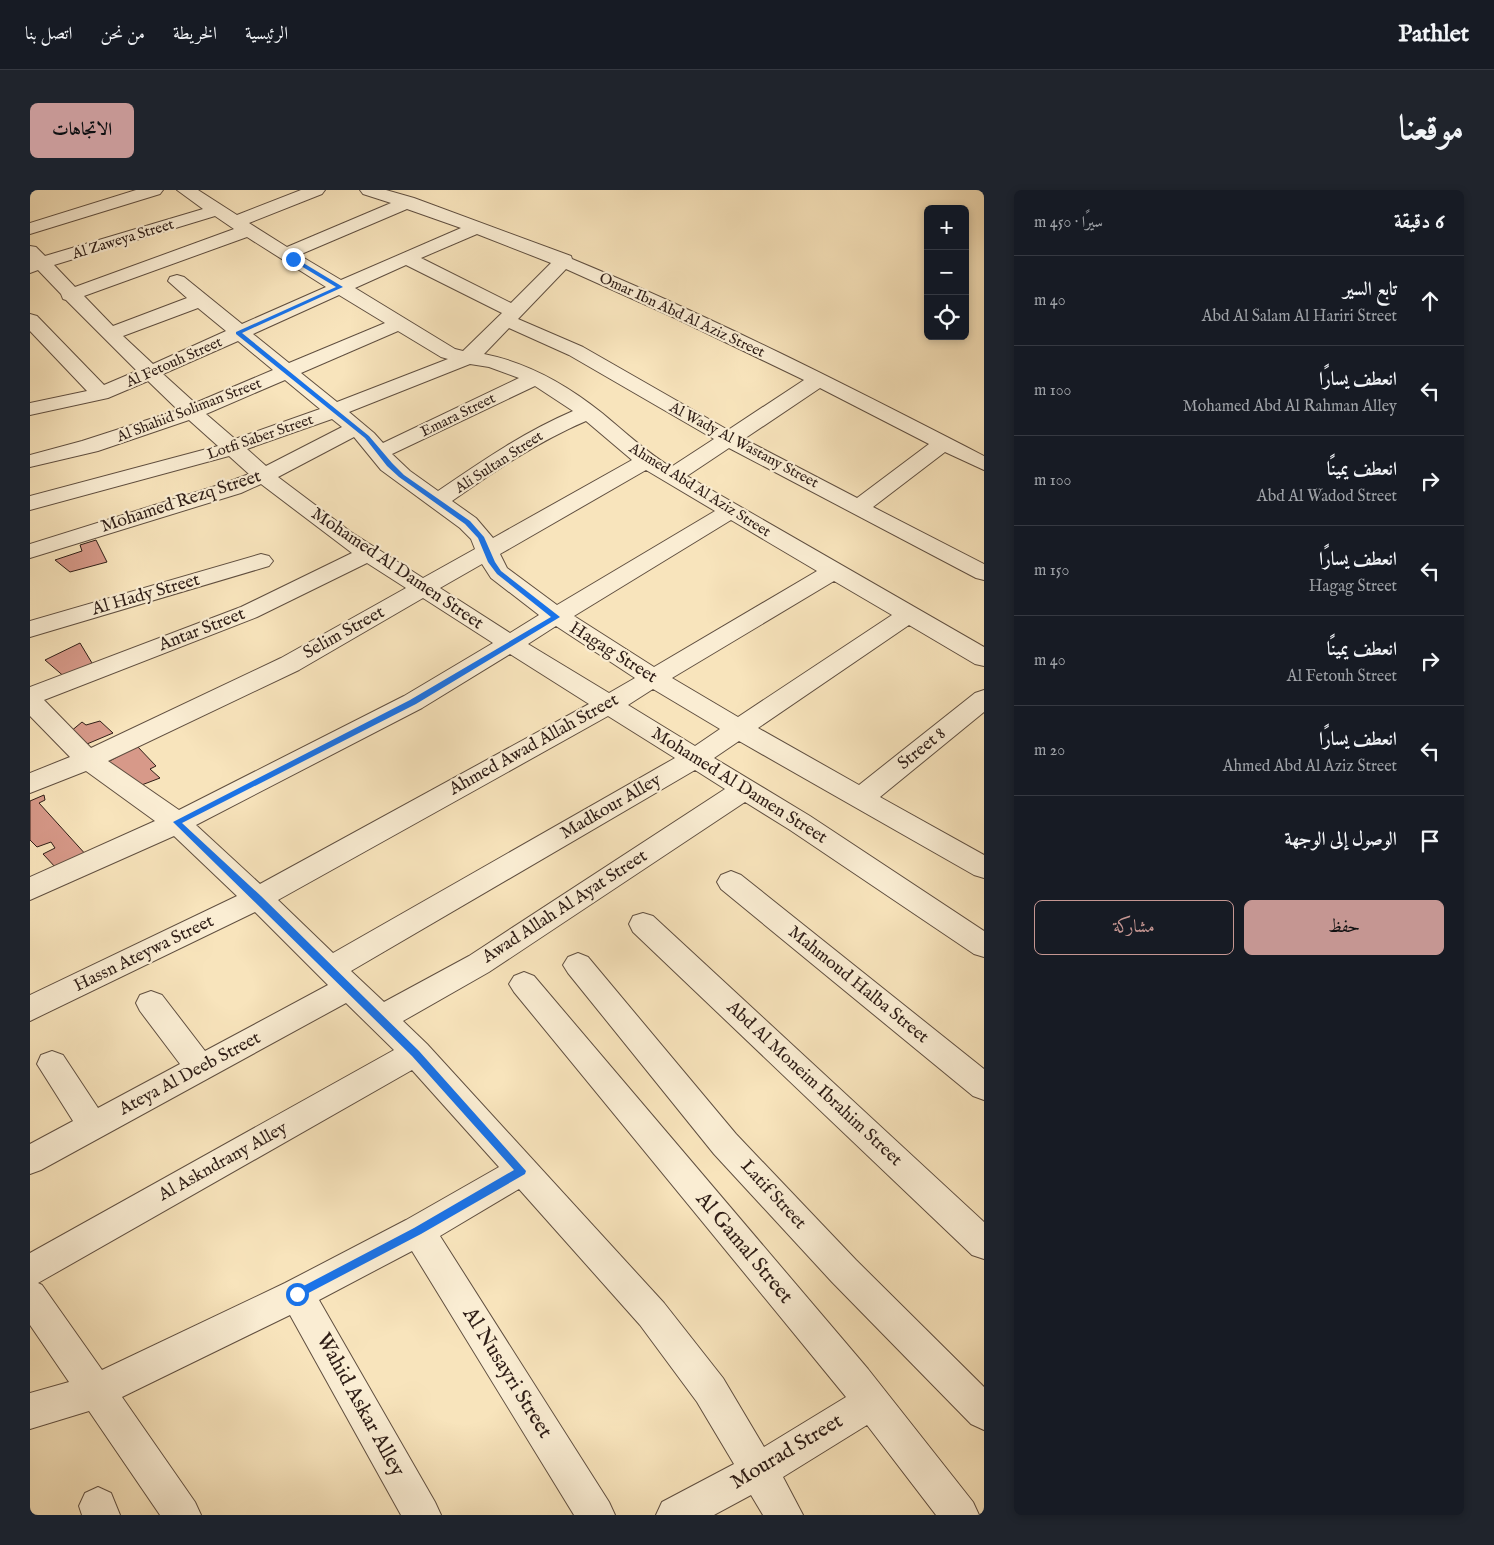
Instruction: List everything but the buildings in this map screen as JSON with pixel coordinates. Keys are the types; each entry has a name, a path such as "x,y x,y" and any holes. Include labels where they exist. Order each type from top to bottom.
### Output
{"street":[{"path":"30,229 154,190"},
{"name":"Ahmed Abd Al Aziz Street","path":"186,190 286,254 448,353 486,360 535,378 561,392 647,460 672,476 984,658"},
{"path":"70,295 242,226 316,190"},
{"name":"Omar Ibn Abd Al Aziz Street","path":"369,190 477,227 564,260 619,284 819,380 984,464"},
{"path":"286,254 408,202"},
{"name":"Al Zaweya Street","path":"34,261 217,210"},
{"name":"Al Fetouh Street","path":"30,409 101,394 477,227"},
{"name":"Al Wady Al Wastany Street","path":"406,258 508,316 593,359 688,416 984,573"},
{"name":"Lotfi Saber Street","path":"30,503 233,447 333,411 467,358 564,260"},
{"name":"Mohamed Al Damen Street","path":"34,261 192,412 283,492 369,553 424,589 745,789 984,946"},
{"name":"Hagag Street","path":"177,280 238,333 367,437 389,465 402,476 468,523 481,537 499,573 535,602 653,678 739,729 984,868"},
{"path":"110,334 200,300"},
{"path":"30,320 101,394"},
{"name":"Al Shahid Soliman Street","path":"30,461 90,446 192,412 399,324"},
{"name":"Emara Street","path":"380,452 535,378"},
{"path":"672,476 819,380"},
{"name":"Ali Sultan Street","path":"438,501 509,452 547,430 588,412"},
{"name":"Mohamed Rezq Street","path":"30,551 233,488 264,475 355,428"},
{"path":"859,507 943,443"},
{"name":"Selim Street","path":"30,784 88,760 290,664 647,460"},
{"path":"30,889 177,822 413,702 732,510"},
{"name":"Antar Street","path":"30,696 249,612 369,553"},
{"name":"Al Hady Street","path":"30,630 262,561"},
{"name":"Ahmed Awad Allah Street","path":"258,898 610,704 834,571"},
{"name":"Madkour Alley","path":"340,979 695,758 909,614"},
{"name":"Street 8","path":"860,798 984,699"},
{"path":"30,702 88,760 177,822 258,898 416,1053 652,1314 710,1390 784,1515"},
{"name":"Awad Allah Al Ayat Street","path":"381,1018 479,964 745,789"},
{"name":"Mahmoud Halba Street","path":"731,882 984,1087"},
{"name":"Hassn Ateywa Street","path":"30,1009 258,898"},
{"name":"Abd Al Moneim Ibrahim Street","path":"643,924 984,1244"},
{"name":"Latif Street","path":"578,965 725,1144 844,1271 984,1412"},
{"name":"Ateya Al Deeb Street","path":"30,1160 201,1068 340,979"},
{"name":"Al Gamal Street","path":"524,984 871,1402 960,1515"},
{"path":"151,1003 201,1068"},
{"name":"Al Askndrany Alley","path":"30,1270 416,1053"},
{"path":"52,1064 94,1126"},
{"path":"30,1411 95,1392 297,1294 418,1231 521,1171"},
{"name":"Al Nusayri Street","path":"418,1231 596,1515"},
{"name":"Wahid Askar Alley","path":"297,1294 422,1515"},
{"path":"30,1296 182,1515"},
{"name":"Mourad Street","path":"675,1515 759,1471 871,1402"}],"route":[{"path":"293,259 340,287 238,333 367,437 389,465 402,476 468,523 481,537 499,573 556,617 413,702 177,822 258,898 416,1053 462,1107 521,1171 418,1231 297,1294"}]}
